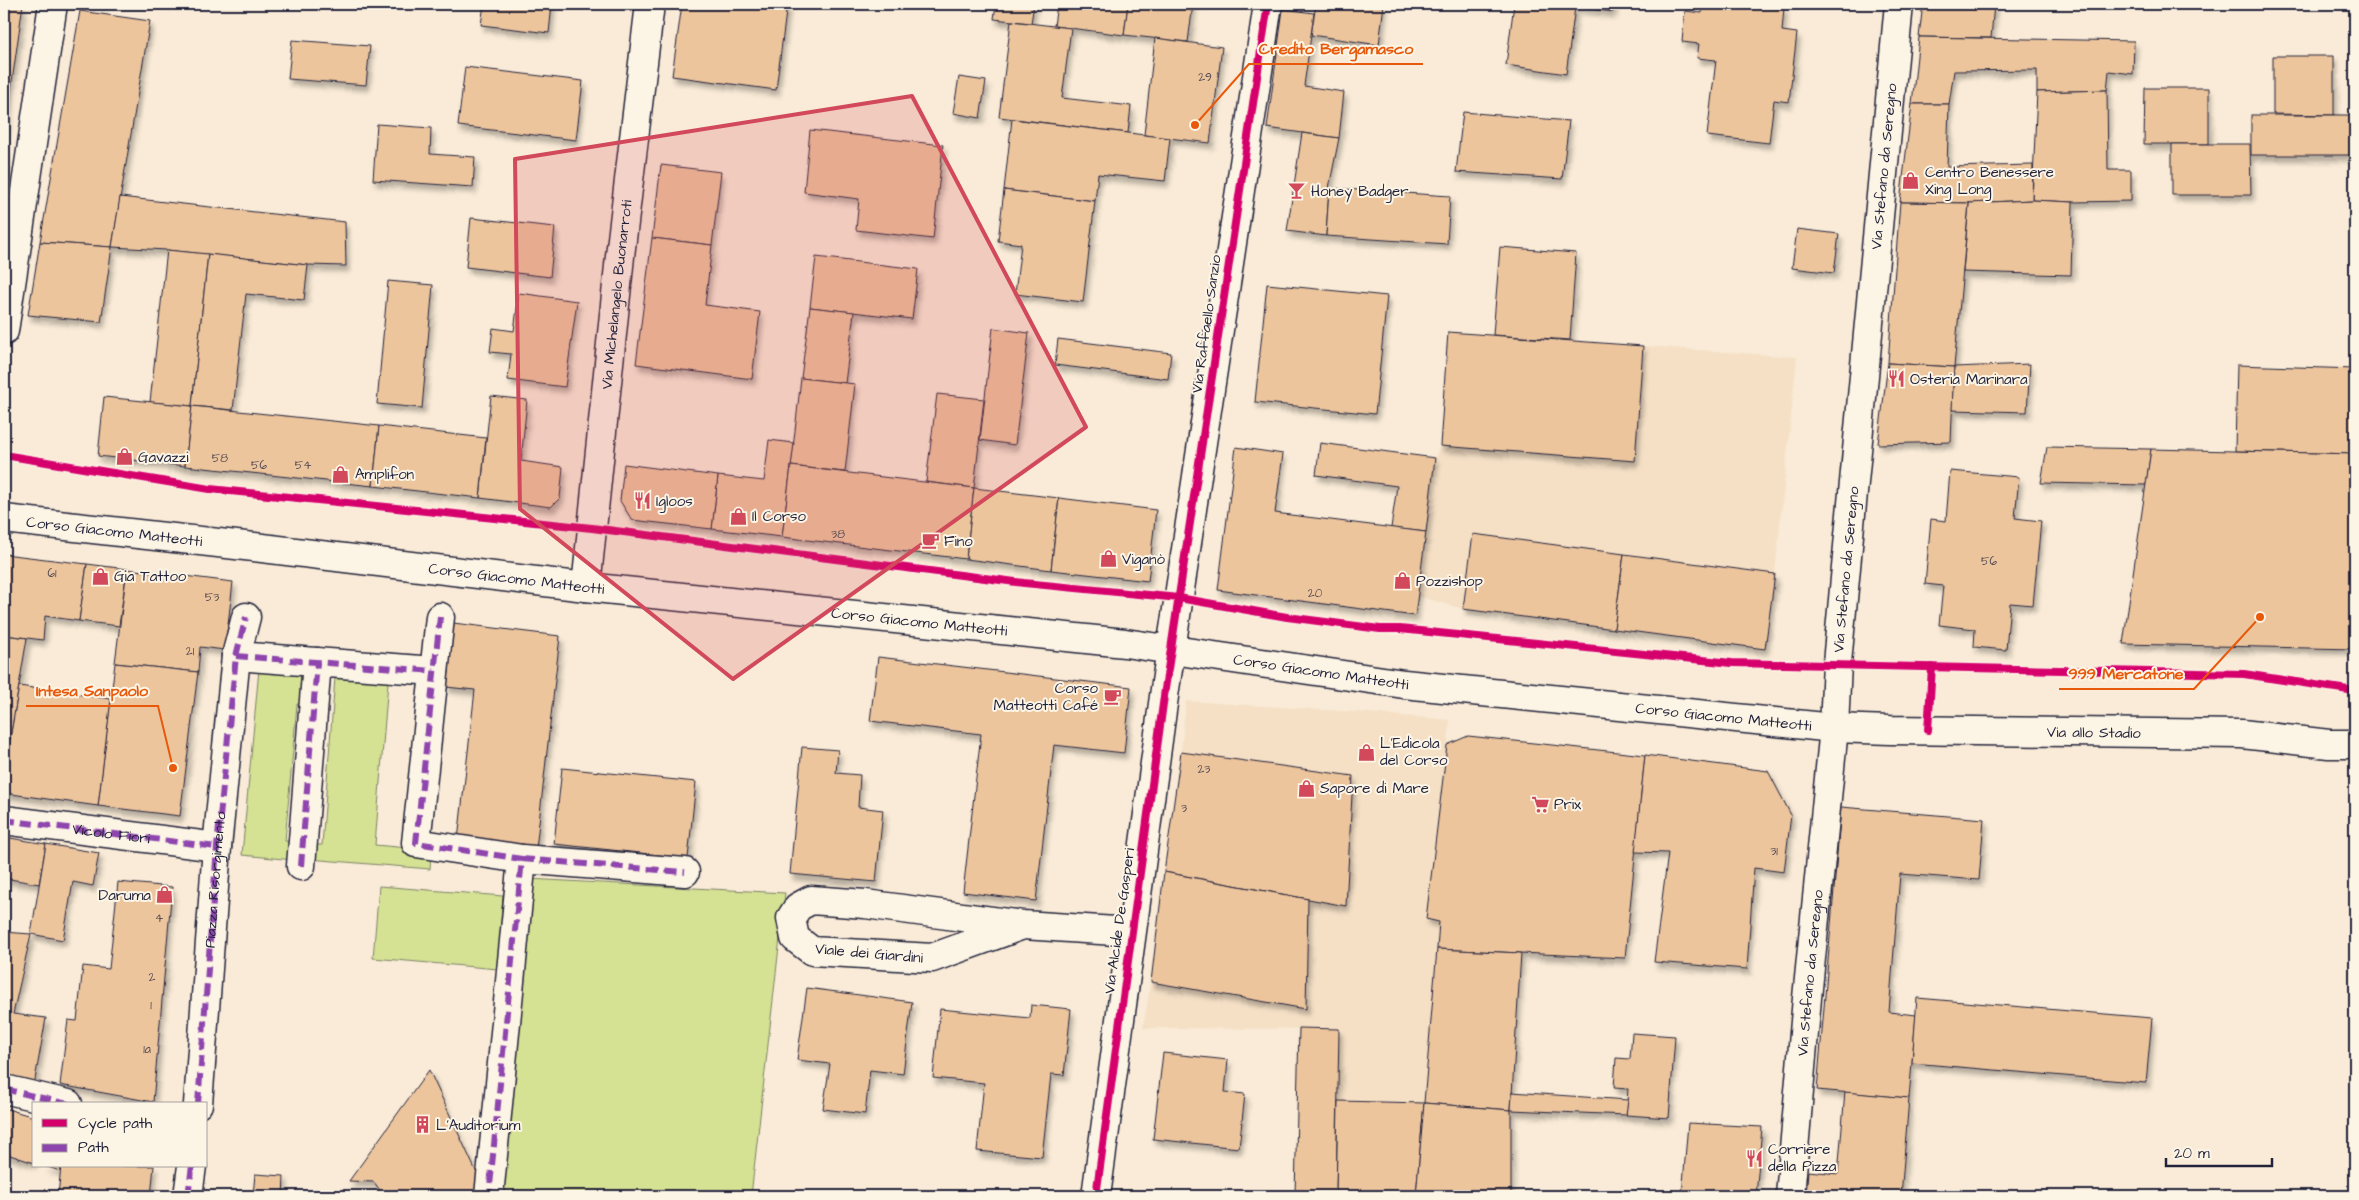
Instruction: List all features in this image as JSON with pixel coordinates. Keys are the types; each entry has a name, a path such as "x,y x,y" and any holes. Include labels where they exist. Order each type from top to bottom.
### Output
{"street":[{"path":"4,330 53,4"},
{"name":"Via Michelangelo Buonarroti","path":"586,588 620,256 650,4"},
{"name":"Via Raffaello Sanzio","path":"1171,649 1268,4"},
{"name":"Via Stefano da Seregno","path":"1790,1196 1807,998 1834,728 1836,664 1899,4"},
{"name":"Corso Giacomo Matteotti","path":"4,520 254,547 586,588 1171,649 1404,684 1834,728"},
{"name":"Piazza Risorgimento","path":"198,1102 217,846 236,656 246,616"},
{"path":"440,617 416,843 522,859 685,872"},
{"name":"Via Alcide De Gasperi","path":"1096,1196 1130,932 1171,649"},
{"path":"236,656 434,671"},
{"path":"301,866 317,662"},
{"name":"Via allo Stadio","path":"1834,728 2242,734 2329,744 2355,744"},
{"name":"Vicolo Fiori","path":"4,820 217,846"},
{"path":"489,1196 522,859"},
{"name":"Viale dei Giardini","path":"1023,925 932,958 922,958 812,951 795,938 791,918 798,907 811,900 865,904 1023,925 1130,932"},
{"path":"4,1089 59,1102"},
{"path":"188,1196 192,1168"}],"highlighted area":[{"path":"912,96 1086,427 733,679 520,509 515,159"}],"shaded area":[{"path":"1448,332 1797,357 1775,574 1765,649 1463,609 1417,596 1435,458 1440,446"},
{"path":"1186,701 1450,720 1448,744 1468,736 1645,755 1625,958 1437,950 1424,1103 1338,1101 1339,1029 1143,1028 1151,982"}],"green space":[{"path":"259,669 313,674 310,705 297,704 285,841 295,842 294,860 242,855"},
{"path":"335,678 388,682 375,845 431,850 430,869 309,859 310,845 322,845"},
{"path":"529,879 785,893 751,1196 499,1196"},
{"path":"379,886 503,896 498,969 373,958"}],"building":[{"path":"4,4 23,4 5,131 4,131"},
{"path":"484,4 552,4 549,33 481,25"},
{"path":"682,4 787,4 776,90 672,76"},
{"path":"996,4 1034,4 1031,23 994,19"},
{"path":"1057,4 1128,4 1124,35 1054,26"},
{"path":"1128,4 1193,4 1188,42 1124,35"},
{"path":"1316,4 1384,4 1379,45 1311,35"},
{"path":"1514,4 1614,4 1613,12 1575,7 1566,74 1506,65"},
{"path":"1703,4 1746,4 1784,8 1782,31 1797,33 1789,102 1774,100 1769,143 1707,136 1716,60 1697,58 1699,44 1682,42 1685,11 1702,13"},
{"path":"1923,4 1994,4 1991,38 1919,37"},
{"path":"1283,9 1314,13 1304,86 1344,92 1339,138 1267,128"},
{"path":"80,11 150,21 112,247 40,242"},
{"path":"1011,21 1071,28 1062,98 1131,106 1128,133 999,117"},
{"path":"1919,37 2134,41 2133,74 2109,71 2107,90 2037,92 2037,70 1954,71 1949,104 1912,104"},
{"path":"1155,38 1222,47 1210,143 1144,135"},
{"path":"292,40 370,46 366,85 288,79"},
{"path":"2273,56 2334,56 2334,115 2273,114"},
{"path":"465,67 583,81 576,140 458,126"},
{"path":"959,77 986,81 980,118 953,113"},
{"path":"2145,88 2209,88 2209,144 2144,144"},
{"path":"2107,90 2108,170 2131,170 2131,201 2073,202 2032,200 2037,92"},
{"path":"1912,104 1949,104 1947,167 2033,165 2032,200 1969,203 1900,202"},
{"path":"1463,112 1569,121 1562,179 1456,172"},
{"path":"2251,115 2355,115 2355,155 2251,155"},
{"path":"1012,119 1170,138 1165,181 1098,174 1095,201 1004,190"},
{"path":"377,124 431,128 430,154 475,157 473,187 373,180"},
{"path":"810,130 943,145 933,239 856,230 859,199 804,192"},
{"path":"1302,133 1339,138 1329,188 1326,236 1287,231"},
{"path":"2172,144 2250,144 2251,195 2172,195"},
{"path":"661,165 721,172 712,245 652,238"},
{"path":"1329,188 1450,196 1447,244 1326,236"},
{"path":"1004,190 1095,201 1083,302 1015,294 1021,244 998,241"},
{"path":"120,197 345,222 346,266 308,265 167,250 112,247"},
{"path":"2032,200 2073,202 2071,275 1963,272 1969,203"},
{"path":"1900,202 1969,203 1954,367 1888,363"},
{"path":"471,218 555,227 550,277 466,267"},
{"path":"1797,229 1839,234 1834,273 1792,268"},
{"path":"652,238 712,245 705,305 760,312 752,379 636,364"},
{"path":"40,242 112,247 101,322 28,315"},
{"path":"1500,247 1576,253 1570,340 1493,335"},
{"path":"167,250 208,254 192,406 150,402"},
{"path":"208,254 308,265 304,300 246,294 233,410 192,406"},
{"path":"816,257 918,269 912,319 810,307"},
{"path":"388,281 433,285 422,408 377,404"},
{"path":"1267,284 1387,296 1375,414 1255,402"},
{"path":"519,293 577,301 565,387 508,380 511,354 490,352 493,328 514,331"},
{"path":"810,307 854,312 845,383 801,378"},
{"path":"993,328 1029,333 1015,445 980,440"},
{"path":"1448,332 1643,346 1635,461 1440,446"},
{"path":"1058,339 1171,353 1168,379 1055,365"},
{"path":"1888,363 1954,367 1951,442 1878,444"},
{"path":"2030,364 2027,412 1952,410 1954,367"},
{"path":"2237,365 2355,369 2355,454 2235,451"},
{"path":"801,378 855,384 845,472 791,466"},
{"path":"937,394 984,399 974,488 926,482"},
{"path":"491,396 527,400 521,461 563,467 560,498 551,507 480,498"},
{"path":"104,397 192,406 185,466 98,456"},
{"path":"192,406 379,426 373,486 185,466"},
{"path":"379,426 486,438 480,498 373,486"},
{"path":"769,440 794,443 782,537 712,529 718,476 764,481"},
{"path":"1320,443 1435,458 1426,532 1391,528 1397,486 1316,475"},
{"path":"1236,447 1283,454 1275,513 1426,532 1415,616 1218,590"},
{"path":"2047,447 2151,449 2146,485 2041,483"},
{"path":"2151,449 2355,454 2355,649 2123,644"},
{"path":"624,464 718,476 712,529 632,520 620,501"},
{"path":"791,466 974,488 966,559 782,537"},
{"path":"1950,471 2019,477 2015,518 2041,521 2033,605 2010,603 2006,650 1974,647 1975,629 1939,625 1943,586 1925,584 1931,519 1946,521"},
{"path":"974,488 1059,498 1051,570 966,559"},
{"path":"1059,498 1156,510 1148,581 1051,570"},
{"path":"1473,534 1624,554 1614,629 1463,609"},
{"path":"4,554 87,564 79,621 45,616 43,640 4,635"},
{"path":"1624,554 1775,574 1765,649 1614,629"},
{"path":"87,564 127,569 119,626 79,621"},
{"path":"127,569 233,582 225,650 200,647 198,672 115,663"},
{"path":"453,623 560,636 536,849 458,840 475,690 446,687"},
{"path":"4,635 27,638 4,775"},
{"path":"878,657 1131,687 1124,753 1054,745 1036,901 963,892 981,734 870,721"},
{"path":"115,663 198,672 180,816 98,806"},
{"path":"19,686 111,699 98,806 4,793 4,775"},
{"name":"Prix","path":"1468,736 1645,755 1625,958 1437,949 1439,922 1426,919 1447,745"},
{"path":"802,747 838,750 836,773 860,775 858,807 883,810 876,882 790,874"},
{"path":"1181,752 1353,776 1346,906 1164,872"},
{"path":"1645,755 1768,771 1791,815 1784,872 1754,868 1747,969 1654,962 1668,853 1635,852"},
{"path":"562,768 696,782 688,858 554,844"},
{"path":"1841,807 1984,819 1979,880 1900,874 1889,1012 1916,1015 1909,1098 1817,1090"},
{"path":"4,837 46,844 39,884 4,878"},
{"path":"46,844 99,853 93,886 73,882 63,940 31,934"},
{"path":"1164,872 1308,899 1306,1009 1151,982"},
{"path":"118,882 172,887 153,1102 60,1085 68,1020 77,1021 83,966 109,969"},
{"path":"4,932 31,934 13,1014 46,1018 34,1085 4,1077"},
{"path":"1437,949 1521,953 1511,1110 1424,1103"},
{"path":"807,988 912,1002 903,1074 870,1070 865,1114 823,1109 830,1064 797,1060"},
{"path":"1917,998 2152,1018 2146,1083 1912,1063"},
{"path":"1031,1005 1071,1009 1064,1075 1051,1074 1042,1157 977,1151 984,1083 933,1078 940,1009 1030,1018"},
{"path":"1299,1028 1339,1029 1336,1196 1295,1196"},
{"path":"1632,1033 1675,1036 1669,1118 1626,1115 1628,1089 1614,1088 1616,1058 1630,1059"},
{"path":"1163,1053 1228,1060 1225,1092 1245,1094 1239,1148 1153,1139"},
{"name":"L’Auditorium","path":"429,1070 487,1195 452,1193 448,1196 384,1196 374,1182 349,1181"},
{"path":"1512,1092 1628,1100 1626,1115 1511,1110"},
{"path":"1845,1092 1909,1098 1901,1196 1806,1196 1808,1171 1838,1174"},
{"path":"1338,1101 1424,1103 1416,1196 1336,1196"},
{"path":"1424,1103 1511,1110 1511,1196 1416,1196"},
{"path":"4,1108 32,1116 32,1162 4,1153"},
{"path":"1688,1123 1762,1127 1756,1196 1682,1196"},
{"path":"61,1168 154,1168 151,1196 58,1196"},
{"path":"255,1174 284,1176 283,1196 253,1196"}],"marked path":[{"path":"198,1102 217,847 236,656 246,617"},
{"path":"440,617 416,843 522,859 489,1196"},
{"path":"236,656 434,671"},
{"path":"301,866 317,662"},
{"path":"4,820 217,847"},
{"path":"522,859 685,872"},
{"path":"4,1089 59,1102"},
{"path":"188,1196 192,1168"}],"cycle path":[{"path":"1096,1196 1165,689 1268,4"},
{"path":"4,455 210,489 592,528 1024,583 1179,598 1287,617 1380,629 1400,629 1732,663 2244,674 2355,691"},
{"path":"1928,730 1932,667"}],"place":[{"name":"Credito Bergamasco","path":"1195,125"},
{"name":"Centro Benessere Xing Long","path":"1911,181"},
{"name":"Honey Badger","path":"1297,191"},
{"name":"Osteria Marinara","path":"1896,379"},
{"name":"Gavazzi","path":"124,457"},
{"name":"Amplifon","path":"341,474"},
{"name":"Igloos","path":"642,501"},
{"name":"Il Corso","path":"738,516"},
{"name":"Fino","path":"930,541"},
{"name":"Viganò","path":"1108,559"},
{"name":"Gia Tattoo","path":"100,576"},
{"name":"Pozzishop","path":"1402,581"},
{"name":"999 Mercatone","path":"2260,617"},
{"name":"Corso Matteotti Café","path":"1112,697"},
{"name":"L'Edicola del Corso","path":"1366,752"},
{"name":"Intesa Sanpaolo","path":"173,768"},
{"name":"Sapore di Mare","path":"1306,788"},
{"name":"Prix","path":"1540,804"},
{"name":"Daruma","path":"165,895"},
{"name":"L’Auditorium","path":"422,1125"},
{"name":"Corriere della Pizza","path":"1754,1158"}]}
